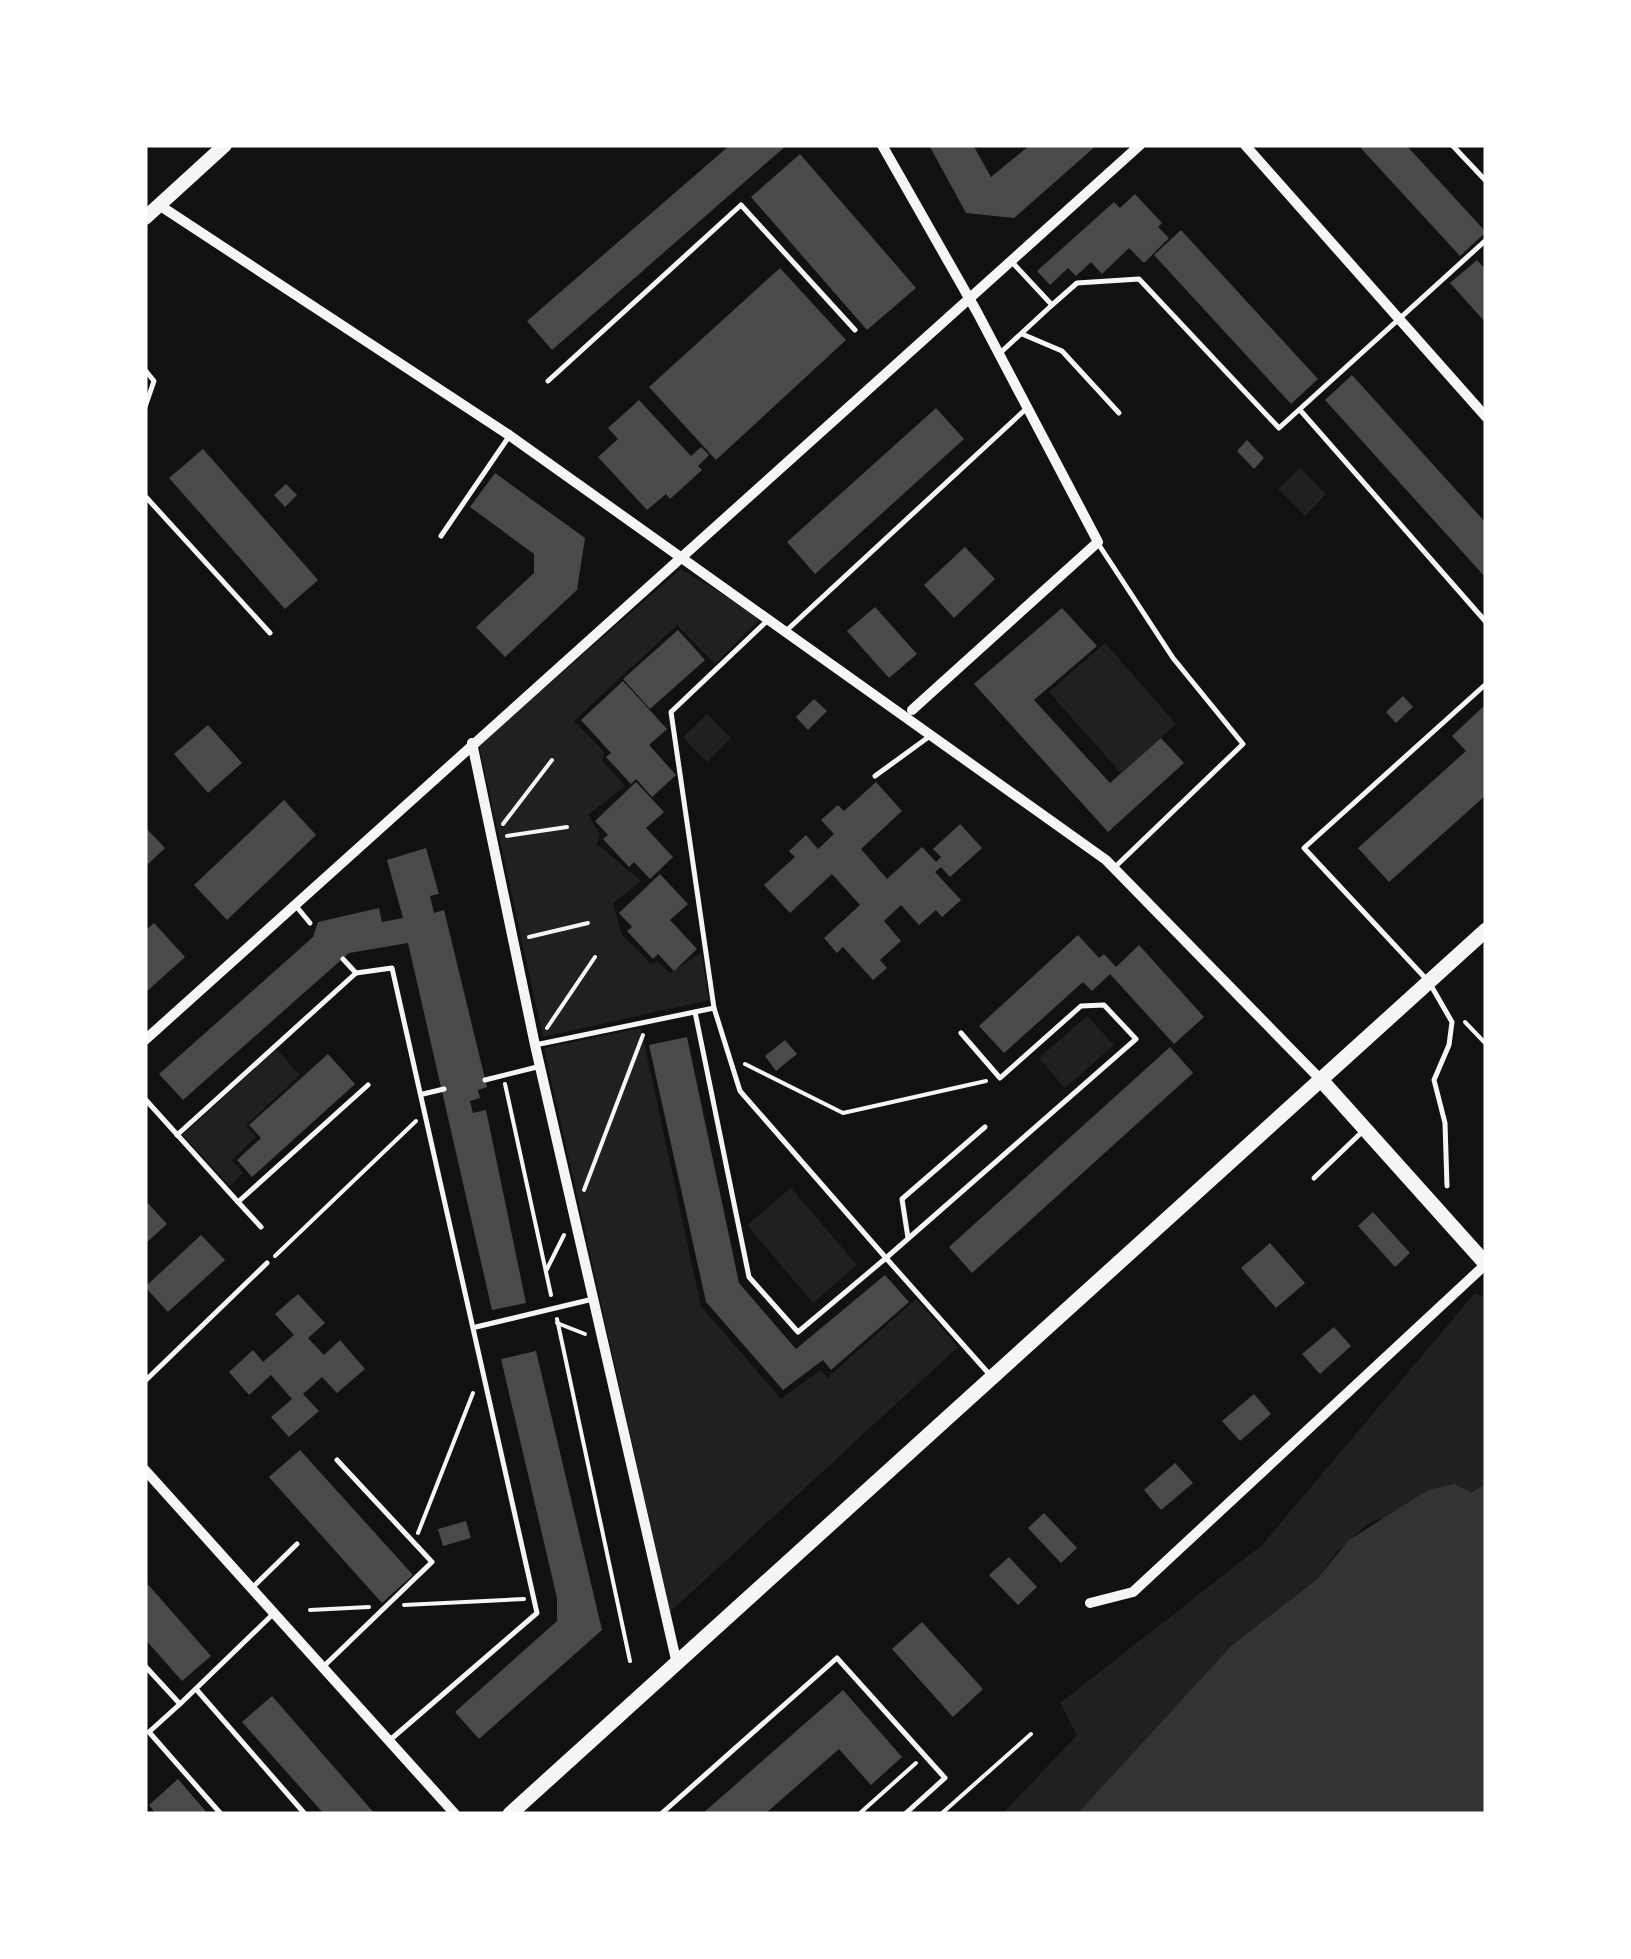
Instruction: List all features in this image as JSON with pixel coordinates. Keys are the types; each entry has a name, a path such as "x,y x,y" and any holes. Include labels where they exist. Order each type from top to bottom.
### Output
{"main road":[{"path":"510,1814 990,1375 1322,1082 1486,930"},
{"path":"1322,1082 1486,1264"}],"street":[{"path":"145,218 225,145"},
{"path":"882,145 1098,542 912,710"},
{"path":"145,1040 1140,145"},
{"path":"1246,145 1486,417"},
{"path":"159,205 510,435 1114,868 1322,1082"},
{"path":"472,742 535,1044 677,1665"},
{"path":"1090,1603 1133,1592 1486,1264"},
{"path":"145,1470 320,1669 455,1814"}],"lane":[{"path":"1452,145 1486,182"},
{"path":"548,381 741,206 855,330"},
{"path":"998,354 1077,283 1139,279 1279,428 1486,240"},
{"path":"1011,261 1052,305"},
{"path":"1022,334 1062,351 1119,413"},
{"path":"145,370 154,381 145,407"},
{"path":"786,630 1027,408"},
{"path":"1300,410 1486,622"},
{"path":"441,536 510,435"},
{"path":"145,496 270,633"},
{"path":"1098,542 1173,658 1242,744 1114,868"},
{"path":"770,618 670,712 714,1008 740,1091 990,1375"},
{"path":"1446,1186 1445,1123 1434,1080 1449,1045 1452,1022 1429,982 1304,848 1486,684"},
{"path":"875,776 932,734"},
{"path":"294,904 310,923"},
{"path":"343,959 356,974"},
{"path":"177,1135 356,974 392,968 476,1327 537,1613 388,1742"},
{"path":"695,1012 749,1277 798,1332 1136,1039 1104,1005 1081,1006 1000,1078 961,1033"},
{"path":"535,1044 714,1008"},
{"path":"485,1080 541,1066"},
{"path":"238,1202 368,1085"},
{"path":"423,1094 444,1089"},
{"path":"145,1099 261,1228"},
{"path":"908,1238 902,1199 984,1127"},
{"path":"1314,1178 1365,1129"},
{"path":"145,1381 267,1263"},
{"path":"476,1327 594,1299"},
{"path":"320,1669 432,1562 337,1460"},
{"path":"250,1590 297,1544"},
{"path":"221,1814 149,1732 272,1615"},
{"path":"661,1814 837,1658 945,1778 905,1814"},
{"path":"145,1666 180,1704"},
{"path":"196,1689 305,1814"}],"path":[{"path":"492,838 552,760"},
{"path":"492,838 566,827"},
{"path":"514,940 588,923"},
{"path":"535,1044 595,957"},
{"path":"1461,1017 1486,1044"},
{"path":"546,1271 574,1215 648,1022"},
{"path":"729,1055 844,1113 1000,1078"},
{"path":"504,1075 630,1661"},
{"path":"267,1263 427,1110"},
{"path":"558,1323 603,1342"},
{"path":"414,1543 484,1365"},
{"path":"310,1610 534,1598"},
{"path":"941,1814 1031,1734"},
{"path":"859,1814 924,1756"}],"shaded area":[{"path":"1300,468 1326,494 1305,516 1278,489"},
{"path":"681,569 761,618 715,664 677,625 574,721 604,752 602,760 625,786 588,815 600,834 597,844 641,881 613,903 622,935 651,964 658,962 670,973 701,953 709,1000 543,1037 479,745"},
{"path":"1105,643 1176,724 1121,773 1049,692"},
{"path":"707,714 731,738 707,762 683,737"},
{"path":"1087,1016 1114,1045 1065,1088 1039,1058"},
{"path":"641,1028 701,1306 781,1399 821,1370 827,1378 916,1299 958,1347 670,1612 544,1048"},
{"path":"276,1049 300,1075 246,1125 256,1137 232,1160 243,1173 230,1186 183,1135"},
{"path":"791,1188 857,1265 813,1303 747,1225"},
{"path":"1475,1293 1486,1297 1486,1484 1476,1491 1428,1490 1393,1515 1369,1523 1337,1552 1316,1580 1231,1646 1077,1814 1002,1814 1077,1735 1060,1703 1262,1545"},
{"path":"1454,1484 1472,1492 1486,1484 1486,1814 1077,1814 1231,1646 1316,1580 1349,1540 1428,1490"}],"building":[{"path":"730,145 787,145 552,350 527,321"},
{"path":"929,145 973,145 991,177 1030,145 1097,145 1014,218 966,213"},
{"path":"1358,145 1406,145 1486,232 1460,256"},
{"path":"800,154 916,288 867,330 751,197"},
{"path":"1135,194 1162,223 1158,227 1169,238 1144,263 1129,248 1102,274 1091,262 1076,276 1068,268 1050,285 1037,271 1114,202 1120,208"},
{"path":"1181,230 1318,379 1291,404 1154,255"},
{"path":"1477,260 1486,270 1486,323 1450,283"},
{"path":"780,268 846,340 716,460 649,387"},
{"path":"1352,375 1486,523 1486,578 1325,400"},
{"path":"639,400 691,456 701,447 709,455 698,466 702,470 670,499 666,494 647,510 598,457 618,439 608,428"},
{"path":"936,408 964,439 815,574 787,542"},
{"path":"1247,440 1264,458 1254,469 1237,451"},
{"path":"203,449 318,580 285,609 169,478"},
{"path":"495,473 585,538 577,590 505,657 476,627 534,573 534,554 470,507"},
{"path":"286,484 297,495 285,507 274,495"},
{"path":"965,547 995,579 954,618 924,585"},
{"path":"875,607 917,654 889,678 847,631"},
{"path":"1062,608 1097,646 1034,700 1110,783 1161,738 1184,763 1108,832 974,684"},
{"path":"678,630 705,660 650,709 623,679"},
{"path":"623,681 667,729 649,745 676,775 652,797 636,779 631,784 606,757 611,753 581,720"},
{"path":"1403,696 1413,707 1396,723 1386,712"},
{"path":"814,699 827,711 808,730 796,717"},
{"path":"1486,704 1486,795 1389,882 1358,848 1466,751 1452,736"},
{"path":"208,725 242,763 208,793 174,754"},
{"path":"636,782 664,812 646,828 673,857 650,879 634,862 629,867 603,839 608,835 595,821"},
{"path":"876,782 902,811 861,849 887,879 922,847 936,862 941,857 933,849 960,824 982,848 950,877 941,867 935,872 961,900 942,917 936,910 919,925 901,905 884,921 901,941 880,960 887,968 873,980 843,947 837,953 824,938 860,905 832,874 790,913 764,885 795,857 789,851 806,835 818,849 834,834 821,820 838,805 844,811"},
{"path":"284,800 316,835 227,920 194,885"},
{"path":"145,827 165,848 145,867"},
{"path":"426,848 439,894 430,896 434,913 444,910 487,1087 478,1090 480,1098 470,1101 473,1113 486,1110 526,1303 492,1310 408,943 349,953 183,1100 159,1074 313,937 318,922 379,908 382,922 403,918 387,860"},
{"path":"660,874 688,904 670,920 697,949 674,971 658,954 653,959 627,931 632,927 619,913"},
{"path":"154,923 185,957 145,993 145,931"},
{"path":"1078,935 1099,958 1104,954 1116,967 1139,945 1204,1017 1174,1044 1110,974 1092,991 1083,982 1004,1053 979,1026"},
{"path":"687,1037 739,1283 796,1349 885,1275 909,1302 831,1370 823,1360 783,1390 706,1302 649,1045"},
{"path":"785,1040 797,1054 776,1071 765,1056"},
{"path":"1170,1047 1193,1073 972,1273 949,1247"},
{"path":"328,1054 355,1084 252,1177 237,1160 261,1138 249,1125"},
{"path":"145,1200 167,1224 145,1244"},
{"path":"1373,1212 1410,1253 1395,1267 1358,1226"},
{"path":"201,1235 225,1260 168,1312 145,1287"},
{"path":"1270,1243 1305,1283 1276,1308 1241,1268"},
{"path":"298,1294 325,1323 308,1338 324,1355 340,1340 365,1369 337,1393 322,1377 303,1394 319,1411 289,1437 271,1417 292,1399 271,1375 249,1395 229,1372 253,1350 263,1362 294,1335 275,1314"},
{"path":"1334,1327 1351,1346 1320,1374 1302,1354"},
{"path":"536,1351 602,1630 479,1739 455,1712 557,1621 557,1598 501,1359"},
{"path":"1254,1394 1271,1414 1240,1441 1222,1421"},
{"path":"300,1450 413,1575 382,1603 269,1477"},
{"path":"1175,1463 1193,1483 1161,1510 1144,1490"},
{"path":"1044,1513 1077,1548 1061,1563 1028,1528"},
{"path":"466,1521 471,1538 443,1546 438,1529"},
{"path":"1009,1557 1037,1587 1018,1605 989,1575"},
{"path":"145,1581 211,1656 182,1681 145,1639"},
{"path":"922,1622 983,1689 953,1717 892,1649"},
{"path":"843,1690 902,1757 871,1785 839,1749 765,1814 702,1814"},
{"path":"272,1696 375,1814 324,1814 242,1722"},
{"path":"178,1779 208,1814 156,1814 149,1805"}]}
